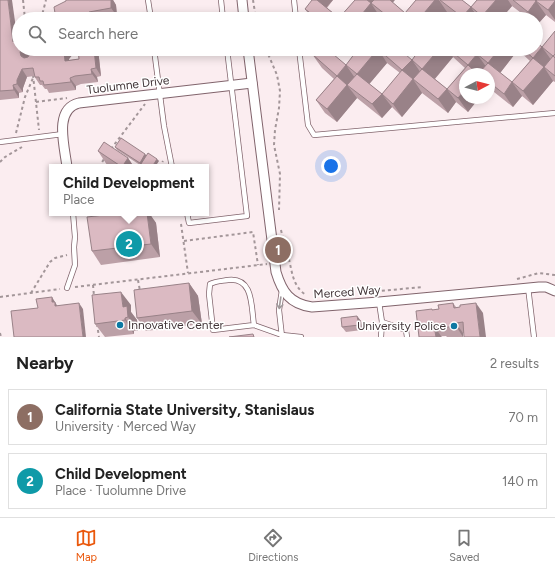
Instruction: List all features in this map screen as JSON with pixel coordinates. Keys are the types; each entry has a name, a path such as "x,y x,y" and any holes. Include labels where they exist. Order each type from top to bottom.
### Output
{"street":[{"path":"242,0 243,12"},
{"path":"249,56 276,272 282,290"},
{"name":"Tuolumne Drive","path":"67,164 63,134 63,119 68,110 74,104 252,82"},
{"name":"Merced Way","path":"282,290 297,303 303,306 312,307 528,287 546,287 555,291"}],"lane":[{"path":"148,0 150,12"},
{"path":"221,0 222,12"},
{"path":"294,0 295,12"},
{"path":"154,56 156,94 171,164"},
{"path":"188,216 189,223 246,216 228,56"},
{"path":"300,56 308,125 314,135 555,112"},
{"path":"0,142 63,134"},
{"path":"66,288 75,265 73,216"},
{"path":"254,325 249,289 243,283 230,280 210,284 209,294 213,330 254,325 282,336 301,337"},
{"path":"528,287 534,337"},
{"path":"282,290 279,310 282,336"},
{"path":"379,302 382,322 381,337"},
{"path":"382,322 406,330 407,337"}],"path":[{"path":"23,0 24,12"},
{"path":"43,12 46,0"},
{"path":"253,0 255,12"},
{"path":"269,56 280,91 280,108 274,145 280,174 279,213"},
{"path":"33,71 39,130"},
{"path":"16,133 25,97 33,77"},
{"path":"110,150 156,94"},
{"path":"36,102 72,97"},
{"path":"0,162 5,157 26,146"},
{"path":"101,164 106,156"},
{"path":"180,219 188,274"},
{"path":"281,227 292,276 298,289 305,295 309,296"},
{"path":"184,241 253,232 258,265"},
{"path":"31,293 50,262 55,258 64,256 70,252"},
{"path":"0,297 267,264"},
{"path":"516,279 539,273 555,275"},
{"path":"138,280 140,292"},
{"path":"93,285 94,299"},
{"path":"352,294 427,287"},
{"path":"97,322 99,337"}],"building":[{"path":"0,0 8,0 12,34 12,56 21,56 24,58 29,56 64,56 65,61 79,59 79,56 95,56 96,68 91,69 92,74 75,76 70,78 71,82 44,85 43,81 40,81 39,77 35,77 33,68 22,69 17,80 17,84 13,85 14,90 0,91"},
{"path":"111,0 111,8 89,12 55,12 54,7 66,1"},
{"path":"312,0 317,0 332,12 309,12 305,9"},
{"path":"355,0 367,0 371,3 364,12 344,12"},
{"path":"374,0 390,0 404,12 382,12 371,3"},
{"path":"416,0 435,0 425,12 406,12"},
{"path":"440,0 462,0 471,7 466,12 456,12"},
{"path":"477,0 496,0 486,12 477,12 471,7"},
{"path":"513,0 535,0 536,1 528,12"},
{"path":"536,1 555,1 548,10"},
{"path":"555,31 555,54 553,56 543,48"},
{"path":"314,56 335,56 346,65 337,76"},
{"path":"353,56 372,56 357,74 346,65"},
{"path":"386,56 407,56 412,60 402,70"},
{"path":"415,56 433,56 422,69 412,60"},
{"path":"457,56 475,56 468,65"},
{"path":"479,56 494,56 488,63"},
{"path":"553,56 555,58 555,76 544,67"},
{"path":"533,58 544,67 523,91 512,82"},
{"path":"488,63 494,68 483,68"},
{"path":"422,69 447,89 438,99 413,79"},
{"path":"495,69 512,82 504,94 495,87"},
{"path":"402,70 413,79 393,104 382,94"},
{"path":"357,74 382,94 372,104 347,85"},
{"path":"459,75 459,97 458,98 447,89"},
{"path":"337,76 347,85 327,109 316,100"},
{"path":"121,138 145,154 140,163 115,147"},
{"path":"104,142 128,158 124,164 118,164 98,151"},
{"path":"148,153 157,159 154,164 141,164"},
{"path":"147,216 151,244 92,251 87,217"},
{"path":"189,283 192,311 137,318 134,290"},
{"path":"121,292 123,307 127,306 128,317 125,318 125,320 95,324 92,295"},
{"path":"52,297 52,302 55,302 55,306 79,303 83,337 14,337 11,311 38,308 36,299"},
{"path":"453,303 454,308 460,307 460,305 476,303 480,337 464,337 463,322 456,323 456,326 441,328 440,326 434,326 436,337 419,337 416,311 439,309 438,305"},
{"path":"357,316 359,325 342,327 341,318"},
{"path":"253,334 254,337 229,337"}],"place":[{"name":"Child Development","path":"129,244"},
{"name":"California State University, Stanislaus","path":"278,250"},
{"name":"Innovative Center","path":"120,325"},
{"name":"University Police","path":"454,326"}]}
